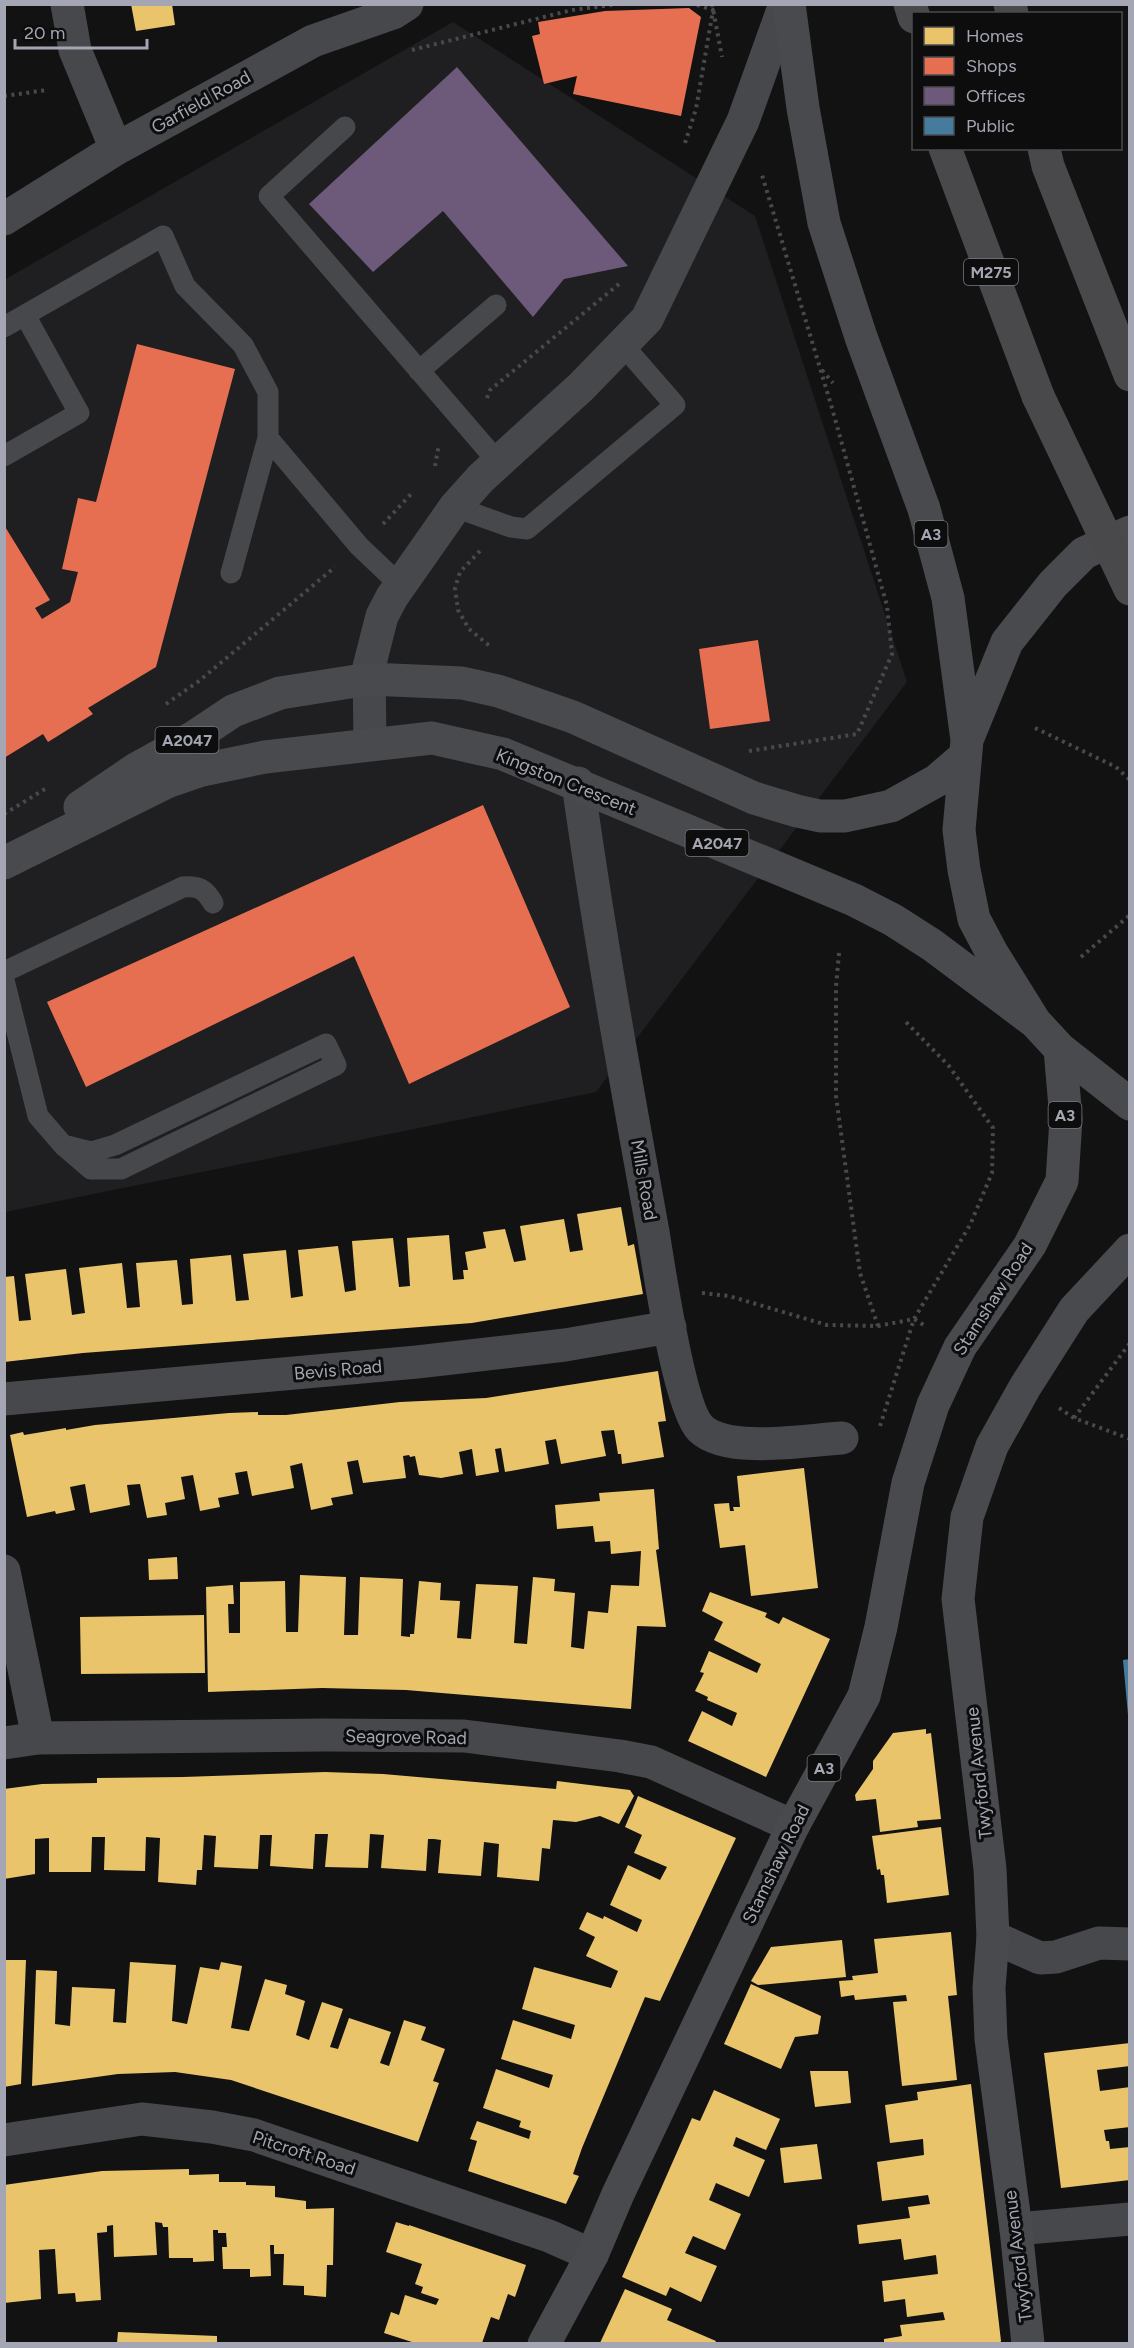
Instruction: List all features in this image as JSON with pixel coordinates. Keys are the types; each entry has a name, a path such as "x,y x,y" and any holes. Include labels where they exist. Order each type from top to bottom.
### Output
{"highway":[{"name":"M275","path":"946,150 1038,396 1130,589"},
{"path":"1044,150 1047,166 1125,363"}],"main road":[{"name":"A3","path":"787,4 824,223 861,337 924,508 948,598 966,749"},
{"path":"1130,532 1084,553 1053,584 1007,642 966,749 960,830 964,870 975,919 992,954 1035,1022 1060,1049 1130,1104"},
{"name":"Kingston Crescent","path":"16,857 66,817 135,769 194,737 233,711 280,693 369,679 462,683 498,691 573,717 754,798 797,812 820,816 845,816 891,806 936,781 966,749"},
{"name":"Kingston Crescent","path":"16,857 167,782 195,772 265,757 370,744 442,739 503,754 578,783 620,804 811,881 883,915 932,945 1035,1022"},
{"name":"Stamshaw Road","path":"544,2343 592,2254 618,2194 793,1826 864,1696 881,1627 908,1483 933,1405 960,1347 1030,1245 1062,1182 1066,1119 1060,1049"},
{"name":"Twyford Avenue","path":"1028,2343 1016,2229 991,2039 989,1988 993,1937 990,1869 958,1599 967,1517 992,1446 1025,1387 1074,1310 1130,1250"}],"street":[{"path":"67,4 75,50 116,150"},
{"name":"Garfield Road","path":"4,219 116,150 313,41 393,13 407,4"},
{"path":"370,744 369,667 382,616 400,585 455,507 498,462 581,387 647,319 743,121 787,4"},
{"name":"Mills Road","path":"578,783 607,976 670,1327 688,1408 699,1427 714,1439 751,1444 842,1438"},
{"name":"Bevis Road","path":"4,1399 417,1362 566,1346 670,1327"},
{"path":"4,1571 38,1738"},
{"name":"Seagrove Road","path":"4,1743 38,1738 464,1736 621,1755 651,1762 793,1826"},
{"path":"993,1937 1040,1958 1056,1957 1099,1943 1130,1944"},
{"name":"Pitcroft Road","path":"4,2140 142,2119 212,2127 254,2135 549,2236 592,2254"},
{"path":"1016,2229 1130,2219"}],"lane":[{"path":"345,127 269,196 498,462"},
{"path":"4,327 163,236 185,286 243,345 268,392 268,438 231,573"},
{"path":"419,371 496,305"},
{"path":"4,456 79,413 25,315"},
{"path":"455,507 511,527 527,529 675,405 622,344"},
{"path":"268,438 359,546 400,585"},
{"path":"4,972 183,887 197,886 207,892 213,903"},
{"path":"4,980 39,1116 63,1145 91,1169 121,1169 336,1065 326,1044 115,1145 91,1152 63,1145"}],"path":[{"path":"404,52 572,10 619,4"},
{"path":"682,153 696,109 713,10 694,4"},
{"path":"4,96 54,89"},
{"path":"743,121 769,196 847,461 887,606 892,654 857,734 747,752"},
{"path":"484,405 490,390 620,283"},
{"path":"430,473 436,465 437,446"},
{"path":"160,708 199,681 359,546 416,490"},
{"path":"479,552 460,572 455,588 458,610 469,629 493,648"},
{"path":"1035,728 1116,767 1130,780"},
{"path":"4,814 54,783"},
{"path":"1081,957 1130,915"},
{"path":"839,952 836,986 836,1096 860,1273 878,1326"},
{"path":"694,1293 729,1296 827,1325 878,1326 914,1319 970,1225 992,1173 993,1128 949,1066 903,1019"},
{"path":"1130,1343 1074,1418 1130,1439"}],"shaded area":[{"path":"453,22 755,216 907,682 596,1092 5,1212 4,280"}],"building: Homes":[{"path":"131,4 172,4 175,25 136,31"},
{"path":"621,1207 628,1246 634,1244 643,1294 472,1323 83,1353 4,1362 4,1277 14,1276 19,1321 31,1320 25,1274 66,1269 72,1315 85,1313 79,1268 122,1263 127,1308 140,1307 136,1263 177,1260 182,1305 193,1304 190,1259 231,1255 236,1301 249,1300 243,1254 286,1250 291,1298 303,1296 298,1250 338,1246 345,1292 356,1290 352,1241 393,1238 399,1287 410,1286 407,1238 449,1235 453,1280 464,1279 463,1270 468,1270 465,1252 486,1248 483,1232 505,1229 514,1262 526,1260 520,1226 564,1219 570,1252 583,1250 577,1214"},
{"path":"658,1371 666,1421 658,1422 664,1457 622,1464 614,1430 601,1431 606,1456 561,1464 556,1439 545,1441 549,1464 505,1472 501,1448 495,1449 499,1472 476,1476 472,1449 459,1452 463,1474 441,1478 419,1475 415,1456 410,1457 409,1455 403,1456 406,1478 363,1483 358,1460 347,1462 353,1494 331,1498 333,1505 311,1510 302,1463 290,1466 294,1488 252,1496 247,1471 235,1473 239,1494 218,1498 220,1507 200,1511 193,1475 181,1477 185,1499 165,1503 167,1515 147,1518 140,1484 127,1485 130,1505 90,1513 85,1484 70,1487 75,1510 56,1514 55,1511 27,1517 10,1435 229,1413 258,1412 258,1415 286,1415 400,1402 486,1398"},
{"path":"804,1468 818,1588 751,1596 745,1545 720,1548 714,1504 729,1503 730,1511 734,1511 733,1507 740,1507 737,1476"},
{"path":"654,1489 659,1549 656,1550 666,1627 637,1626 631,1709 406,1690 322,1688 208,1692 206,1587 233,1585 234,1604 228,1604 229,1633 240,1633 240,1582 285,1581 286,1632 298,1632 300,1575 346,1577 344,1635 358,1635 360,1577 403,1579 401,1636 410,1637 410,1634 414,1634 419,1581 441,1583 440,1600 460,1601 457,1638 471,1639 476,1584 518,1586 514,1643 527,1644 533,1577 555,1579 554,1591 575,1593 571,1647 584,1649 588,1611 608,1613 611,1585 639,1586 641,1551 611,1554 610,1541 595,1542 593,1526 557,1529 555,1505 600,1501 599,1493"},
{"path":"177,1557 178,1579 149,1580 148,1559"},
{"path":"710,1592 767,1613 765,1617 779,1624 783,1617 830,1639 766,1777 688,1741 702,1711 732,1726 737,1713 707,1700 708,1697 695,1691 704,1673 700,1672 709,1651 757,1673 761,1664 714,1640 723,1622 702,1611"},
{"path":"204,1615 205,1673 81,1674 80,1617"},
{"path":"926,1729 926,1734 931,1733 941,1819 917,1821 918,1827 880,1832 876,1799 856,1801 855,1795 873,1769 873,1761 893,1733"},
{"path":"325,1772 383,1774 556,1789 557,1781 630,1790 634,1796 619,1824 600,1816 576,1822 553,1820 550,1849 542,1848 539,1881 497,1877 499,1844 484,1842 481,1876 438,1873 441,1840 434,1839 428,1839 426,1871 381,1868 384,1835 370,1834 368,1868 325,1867 328,1834 315,1834 313,1869 270,1866 272,1835 260,1835 258,1869 214,1867 216,1836 204,1835 202,1870 197,1870 196,1885 158,1882 160,1838 146,1837 145,1871 104,1870 105,1837 92,1837 91,1872 49,1872 49,1838 35,1839 35,1874 4,1879 4,1789 42,1784 97,1783 97,1778"},
{"path":"638,1796 736,1838 660,2001 645,1997 582,2148 573,2174 579,2176 566,2204 468,2171 477,2141 470,2139 477,2121 529,2139 531,2131 519,2127 521,2121 483,2108 496,2069 549,2088 553,2075 501,2059 513,2020 571,2039 575,2025 522,2009 534,1967 611,1988 618,1971 586,1956 595,1937 579,1929 587,1912 603,1919 604,1916 637,1932 642,1920 610,1905 628,1865 660,1880 667,1867 634,1853 642,1835 625,1827"},
{"path":"941,1827 949,1895 887,1903 884,1875 881,1875 880,1869 877,1870 872,1836"},
{"path":"951,1932 957,1995 948,1996 957,2080 902,2086 893,2002 907,2001 906,1995 855,2000 854,1995 841,1997 839,1981 853,1980 852,1976 878,1973 874,1939"},
{"path":"842,1940 846,1977 758,1985 751,1981 771,1947"},
{"path":"4,1960 26,1960 21,2084 4,2087"},
{"path":"130,1962 176,1965 172,2021 187,2024 200,1967 219,1970 221,1962 242,1966 231,2028 249,2031 265,1979 287,1985 285,1994 305,2001 296,2035 309,2040 322,2002 343,2009 330,2047 338,2049 349,2018 391,2032 380,2063 389,2066 404,2020 426,2027 421,2040 445,2049 433,2081 439,2083 418,2142 231,2080 175,2072 118,2074 32,2086 36,1970 57,1971 55,2024 70,2026 72,1987 115,1989 113,2022 126,2023"},
{"path":"751,1984 821,2016 818,2034 795,2037 781,2069 724,2044"},
{"path":"1130,2043 1130,2066 1097,2070 1100,2091 1130,2087 1130,2127 1104,2130 1110,2149 1130,2147 1130,2180 1061,2188 1044,2053"},
{"path":"810,2071 848,2071 851,2103 815,2107"},
{"path":"971,2084 1001,2341 1000,2343 884,2343 884,2339 902,2336 900,2325 945,2320 943,2312 907,2317 905,2299 884,2302 882,2281 938,2274 936,2255 904,2260 901,2239 859,2244 857,2225 910,2218 908,2207 930,2204 928,2195 882,2201 877,2162 924,2155 923,2139 890,2143 885,2105 918,2100 917,2092"},
{"path":"714,2090 780,2119 766,2150 736,2137 733,2146 765,2160 749,2197 716,2183 709,2200 741,2214 725,2250 693,2236 685,2253 717,2266 701,2302 670,2287 666,2296 622,2277 692,2118 700,2121"},
{"path":"817,2144 822,2179 784,2183 780,2148"},
{"path":"189,2169 189,2175 219,2174 219,2182 246,2182 246,2185 275,2186 275,2197 306,2201 306,2209 334,2208 333,2265 327,2265 326,2297 304,2295 304,2286 283,2285 284,2254 274,2254 274,2245 270,2245 271,2276 250,2277 250,2269 223,2269 222,2247 227,2247 226,2233 218,2233 218,2230 213,2230 214,2261 193,2262 193,2258 169,2258 168,2227 155,2222 157,2255 114,2257 113,2225 107,2226 107,2232 97,2233 101,2300 76,2302 75,2293 58,2294 55,2249 39,2250 41,2299 4,2303 4,2185 102,2171"},
{"path":"396,2222 526,2265 515,2297 508,2294 499,2320 491,2317 482,2343 415,2343 384,2333 391,2312 399,2315 405,2295 436,2305 439,2299 421,2293 423,2287 415,2284 422,2264 386,2252"},
{"path":"625,2289 672,2309 667,2320 716,2341 715,2343 600,2343"},
{"path":"118,2332 217,2336 217,2343 117,2343"}],"building: Shops":[{"path":"689,8 701,17 681,116 573,94 577,76 544,84 532,36 540,34 538,22 605,11"},
{"path":"137,344 235,369 156,667 88,708 93,714 48,742 43,734 4,758 4,525 50,600 35,608 42,619 70,602 78,572 62,569 78,498 96,502"},
{"path":"758,640 770,721 710,729 699,649"},
{"path":"483,805 570,1007 409,1084 354,956 86,1087 47,1002"}],"building: Offices":[{"path":"457,67 628,266 564,279 533,317 443,211 373,272 309,204"}],"building: Public":[{"path":"1130,1659 1130,1715 1128,1715 1123,1660"}]}
